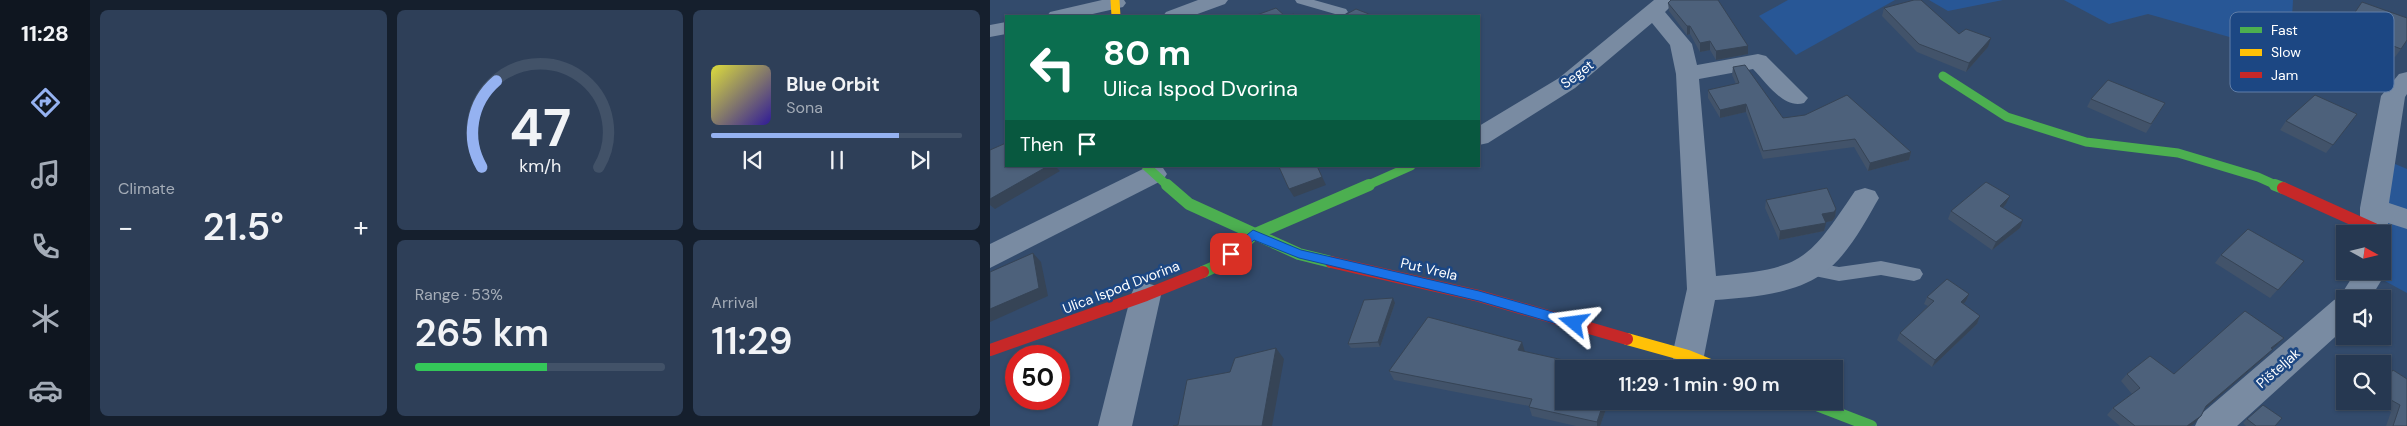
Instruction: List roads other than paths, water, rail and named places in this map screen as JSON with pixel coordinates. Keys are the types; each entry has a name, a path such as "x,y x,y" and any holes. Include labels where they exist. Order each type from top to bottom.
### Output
{"street":[{"path":"1176,15 1218,0"},
{"path":"1661,6 1681,44 1687,74 1702,289 1688,356"},
{"name":"Seget","path":"1480,136 1567,83 1661,6"},
{"path":"1064,15 1116,7"},
{"path":"990,31 1005,28"},
{"path":"1687,74 1758,61 1796,98"},
{"path":"1943,76 2007,117 2086,142 2178,153 2249,175 2374,224 2407,219"},
{"path":"2374,224 2393,96 2407,79"},
{"path":"1253,235 1409,167"},
{"path":"990,257 1150,170"},
{"name":"Put Vrela","path":"1150,170 1189,204 1253,235 1299,254 1479,296 1698,360"},
{"path":"1702,289 1785,279 1806,268 1822,259 1865,198"},
{"name":"Ulica Ispod Dvorina","path":"990,350 1146,295 1220,264 1253,235"},
{"path":"1115,426 1146,295"},
{"name":"Pišteljak","path":"2212,426 2336,317"},
{"path":"1829,410 1871,426"}],"lane":[{"path":"1301,0 1342,12"},
{"path":"1806,268 1839,274 1881,268 1914,274"}]}
